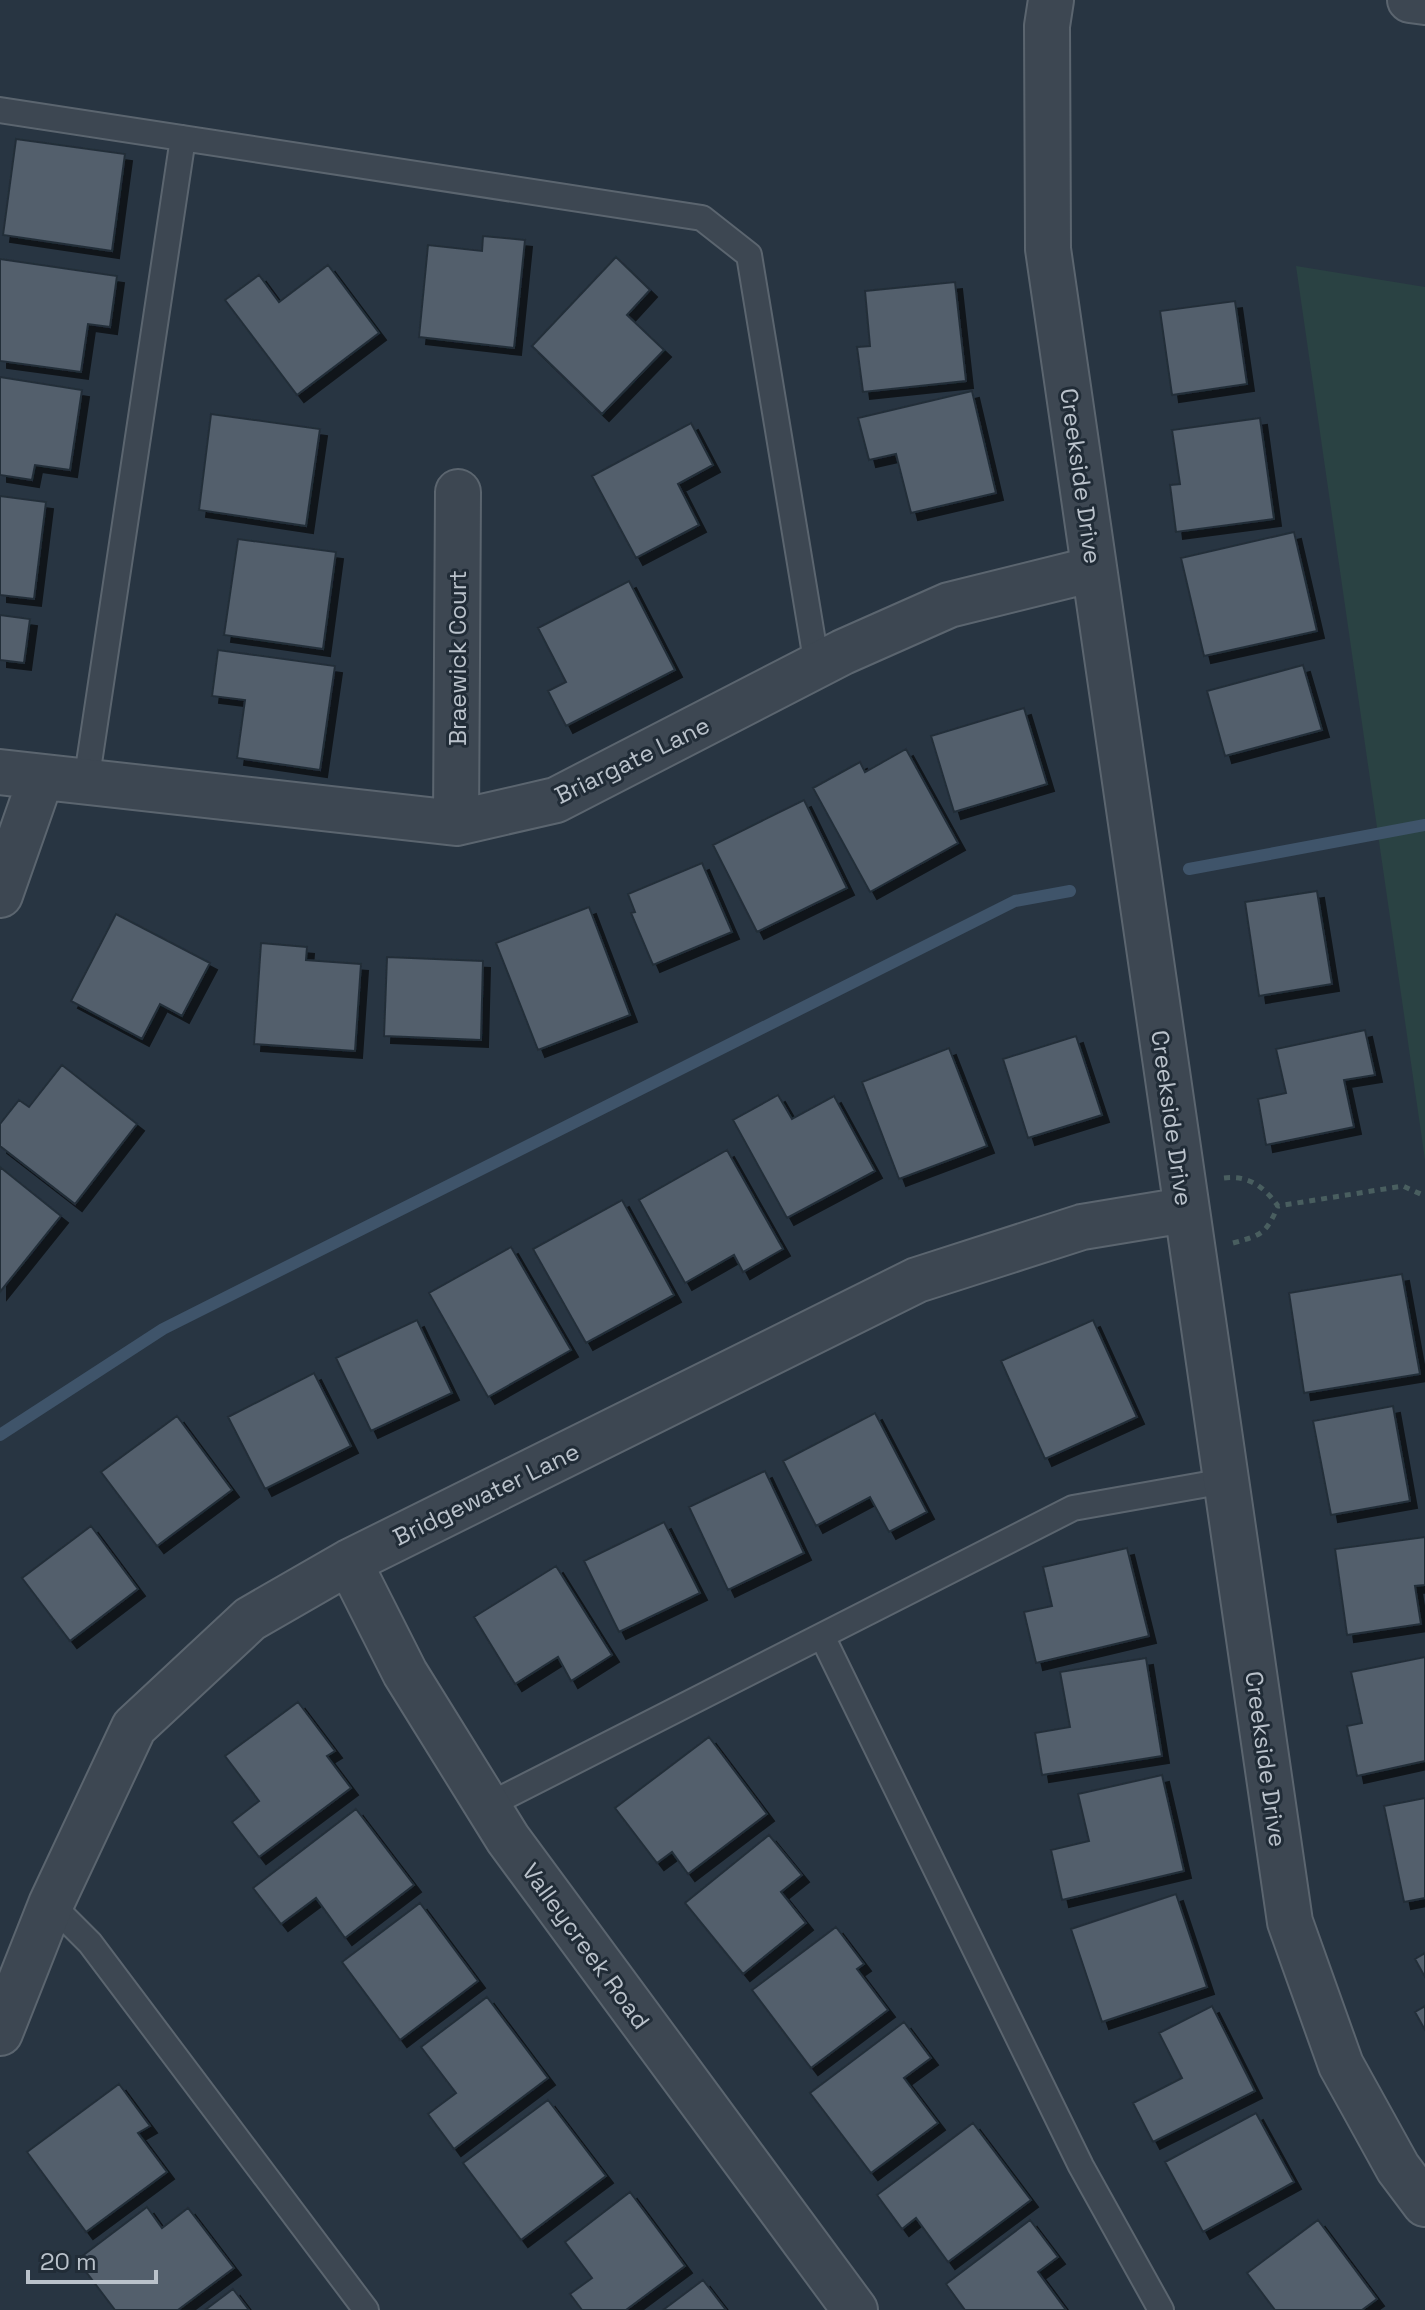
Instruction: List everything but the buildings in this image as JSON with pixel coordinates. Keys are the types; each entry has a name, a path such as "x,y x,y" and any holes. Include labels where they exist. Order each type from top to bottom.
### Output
{"street":[{"name":"Creekside Drive","path":"1051,0 1047,26 1048,249 1290,1922 1341,2065 1398,2168 1425,2204"},
{"path":"1410,0 1425,2"},
{"name":"Braewick Court","path":"456,823 458,492"},
{"name":"Briargate Lane","path":"21,775 456,823 556,800 817,666 949,605 1094,569"},
{"path":"0,895 21,775"},
{"name":"Bridgewater Lane","path":"0,2033 51,1904 134,1727 250,1619 349,1562 917,1280 1082,1227 1185,1210"},
{"name":"Valleycreek Road","path":"349,1562 405,1673 508,1839 855,2310"}],"lane":[{"path":"0,110 702,218 749,255 817,666"},
{"path":"86,783 183,138"},
{"path":"487,1806 1073,1508 1225,1481"},
{"path":"822,1636 1081,2166 1161,2310"},
{"path":"51,1904 90,1943 366,2310"}],"path":[{"path":"1219,1178 1238,1176 1246,1179 1266,1190 1278,1206"},
{"path":"1278,1206 1403,1186 1425,1196"},
{"path":"1229,1244 1260,1236 1269,1227 1278,1206"}],"green space":[{"path":"1296,266 1425,287 1425,1160"}],"waterway":[{"path":"1189,869 1425,825"},
{"path":"0,1435 163,1329 1015,901 1070,891"}]}
